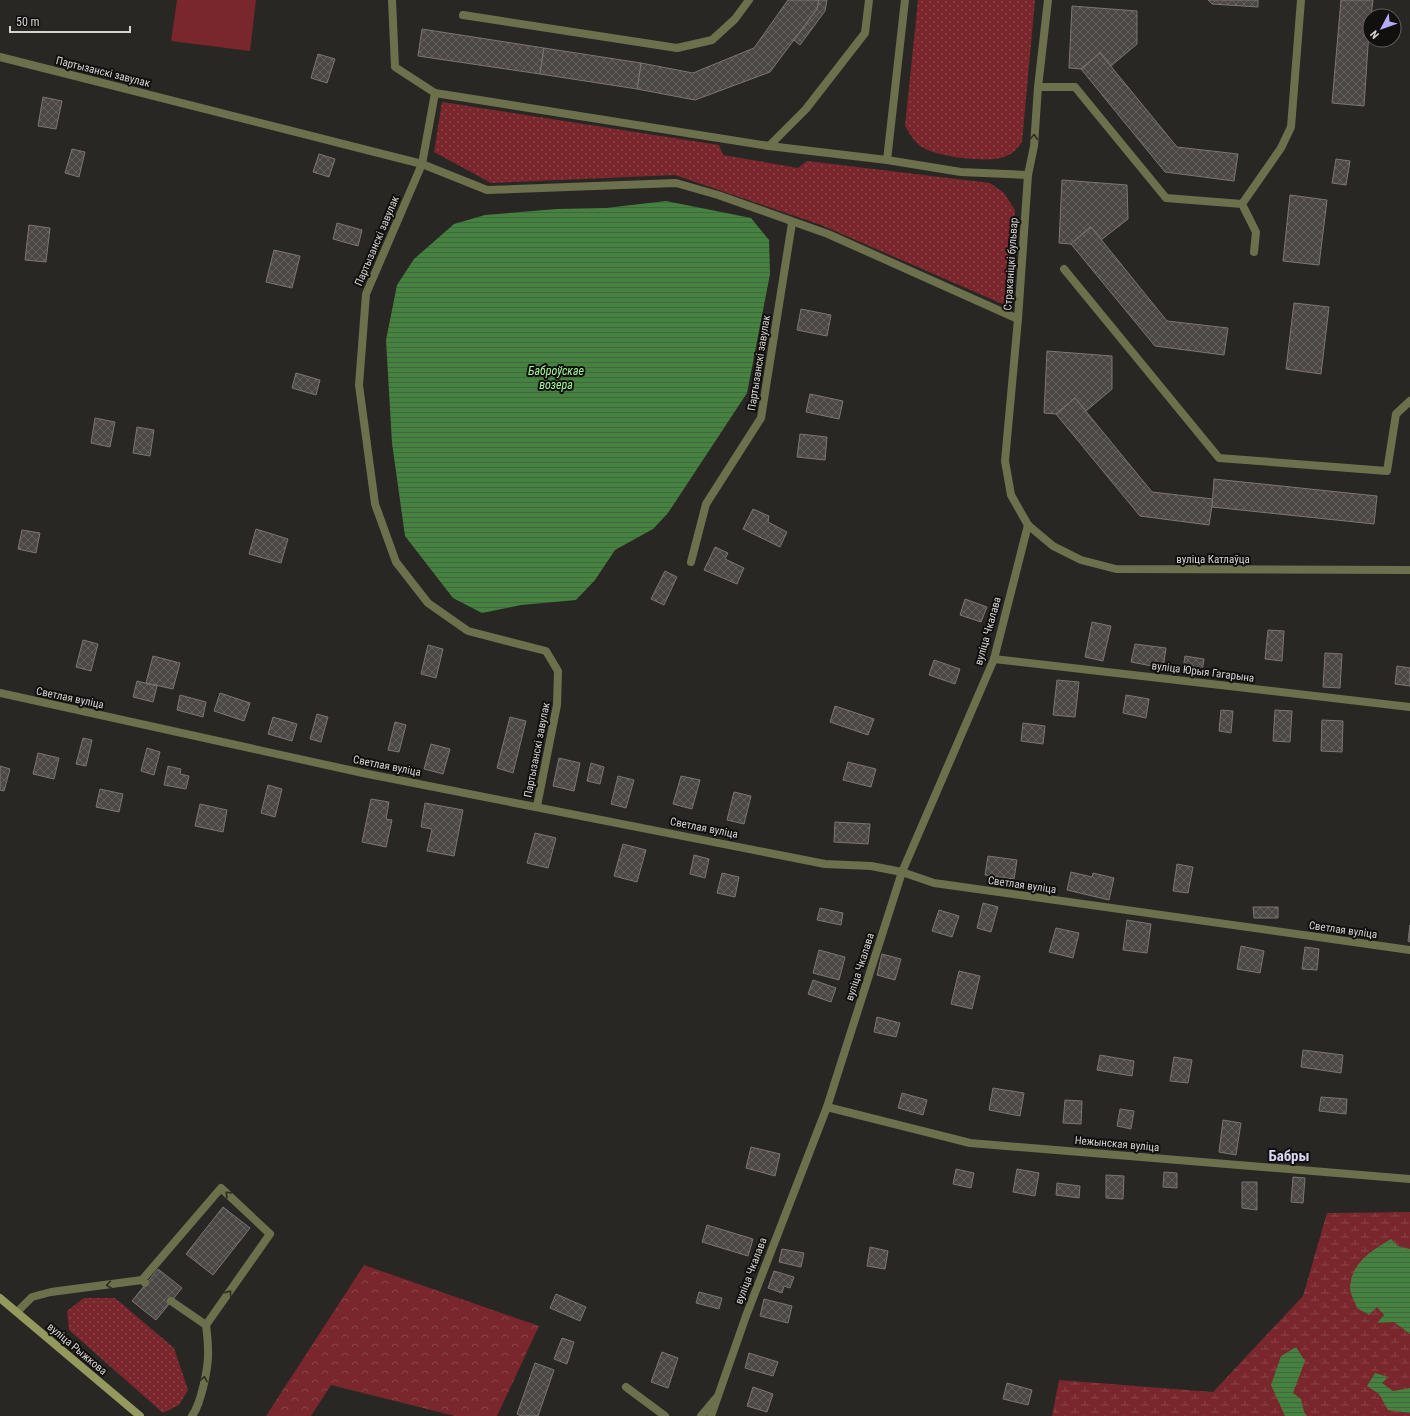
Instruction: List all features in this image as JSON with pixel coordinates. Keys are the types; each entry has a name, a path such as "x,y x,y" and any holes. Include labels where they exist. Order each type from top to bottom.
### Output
{"main road":[{"name":"вуліца Рыжкова","path":"0,1298 140,1416"}],"street":[{"path":"392,0 395,67 435,93 769,146 887,160 961,172 1028,175"},
{"path":"463,14 677,48 712,40 735,19 749,0"},
{"path":"769,146 806,109 865,33 869,0"},
{"path":"887,160 905,0"},
{"name":"Страканіцкі бульвар","path":"1028,524 1011,495 1005,461 1018,319 1028,175 1034,146 1038,87 1048,0"},
{"path":"1242,204 1281,148 1291,127 1301,0"},
{"name":"Партызанскі завулак","path":"0,57 422,164 366,294 359,384 375,504 396,562 428,603 468,631 546,651 558,671 558,705 537,806"},
{"path":"1038,87 1075,87 1166,198 1242,204"},
{"path":"435,93 422,164 487,190 676,183 718,195 792,223 828,234 1018,319"},
{"path":"1242,204 1256,232 1254,252"},
{"name":"Партызанскі завулак","path":"691,562 706,504 761,418 792,223"},
{"path":"1064,269 1219,458 1387,471 1396,414 1410,400"},
{"name":"вуліца Катлаўца","path":"1028,524 1053,546 1080,560 1116,569 1410,570"},
{"name":"вуліца Чкалава","path":"711,1416 746,1316 827,1107 902,872 994,659 1028,524"},
{"name":"вуліца Юрыя Гагарына","path":"994,659 1410,706"},
{"name":"Светлая вуліца","path":"0,694 363,773 537,806 825,864 871,866 902,872 934,883 1199,922 1410,950"},
{"name":"Нежынская вуліца","path":"827,1107 970,1143 1410,1179"},
{"path":"17,1312 32,1297 51,1292 144,1281 221,1188 270,1234 206,1325 209,1351 202,1390 196,1411 192,1416"},
{"path":"171,1301 206,1325"},
{"path":"626,1387 665,1416"},
{"path":"701,1416 717,1397"}],"green space":[{"path":"177,0 256,0 250,51 171,41"},
{"path":"918,0 1035,0 1022,142 1010,154 997,159 975,159 950,156 929,151 919,145 912,138 905,126"},
{"path":"442,102 719,145 723,155 798,168 807,161 990,183 1004,193 1015,210 1005,305 821,225 675,175 491,183 434,152"},
{"path":"1410,1212 1410,1416 1052,1416 1059,1380 1213,1392 1303,1296 1327,1213"},
{"path":"364,1265 539,1326 497,1416 455,1416 331,1385 311,1416 266,1416"},
{"path":"84,1298 115,1298 174,1348 188,1390 179,1405 163,1413 69,1330 67,1311"}],"water":[{"name":"Баброўскае возера","path":"666,201 751,218 769,240 770,274 747,393 668,513 653,529 615,550 595,580 576,600 521,605 482,613 453,598 405,536 392,443 386,340 397,285 414,259 454,224 485,215 557,209 606,208"},
{"path":"1391,1239 1398,1246 1410,1249 1410,1334 1394,1322 1377,1323 1384,1315 1377,1307 1369,1315 1357,1308 1350,1290 1354,1271 1359,1264 1376,1248"},
{"path":"1296,1347 1305,1361 1293,1393 1301,1399 1304,1412 1307,1416 1285,1416 1271,1385 1281,1356"},
{"path":"1375,1373 1388,1377 1382,1383 1393,1391 1410,1388 1410,1413 1388,1410 1379,1394 1367,1386"}],"building":[{"path":"788,0 819,0 817,9 770,72 695,100 637,89 641,63 693,73 754,48"},
{"path":"819,0 827,0 825,11 800,45 794,40 817,9"},
{"path":"1208,0 1258,0 1258,7 1212,4"},
{"path":"1341,0 1373,0 1372,8 1362,8 1362,48 1368,48 1364,106 1332,103"},
{"path":"1072,6 1137,11 1137,44 1111,66 1100,53 1081,69 1069,68"},
{"path":"422,29 544,48 540,74 418,56"},
{"path":"544,48 641,63 637,89 540,74"},
{"path":"1100,53 1177,147 1238,154 1234,181 1165,172 1081,69"},
{"path":"318,54 335,59 327,83 311,78"},
{"path":"43,97 62,101 56,129 38,126"},
{"path":"72,149 85,152 79,177 65,173"},
{"path":"319,154 335,159 329,177 313,172"},
{"path":"1336,159 1350,161 1346,185 1332,183"},
{"path":"1062,180 1127,185 1128,219 1101,240 1090,227 1071,244 1059,243"},
{"path":"1290,195 1327,200 1319,265 1283,261"},
{"path":"337,223 362,230 358,246 333,239"},
{"path":"29,225 50,228 46,262 25,260"},
{"path":"1091,227 1167,321 1228,328 1224,355 1155,346 1071,244"},
{"path":"274,250 300,256 292,288 266,282"},
{"path":"1294,303 1329,307 1321,374 1286,369"},
{"path":"801,309 831,315 827,336 797,330"},
{"path":"1047,351 1112,356 1112,389 1086,411 1075,398 1056,414 1044,413"},
{"path":"296,373 320,380 316,395 292,388"},
{"path":"810,394 843,401 839,419 806,412"},
{"path":"1075,398 1152,492 1213,499 1209,525 1140,516 1056,414"},
{"path":"95,418 115,422 110,447 91,443"},
{"path":"137,427 154,430 150,456 133,453"},
{"path":"800,434 827,437 825,460 797,457"},
{"path":"1214,479 1377,496 1374,524 1212,507"},
{"path":"753,509 769,516 768,522 787,532 780,547 743,529"},
{"path":"256,529 288,539 281,563 249,554"},
{"path":"22,530 40,533 36,553 18,549"},
{"path":"715,547 728,553 725,559 744,568 737,584 704,570"},
{"path":"665,571 677,577 664,605 651,599"},
{"path":"965,599 987,607 981,622 960,615"},
{"path":"1092,622 1111,626 1103,661 1085,657"},
{"path":"1268,630 1284,631 1282,661 1265,659"},
{"path":"83,640 98,644 91,671 76,667"},
{"path":"1135,644 1166,648 1163,668 1131,662"},
{"path":"428,645 443,649 436,678 421,674"},
{"path":"1325,653 1342,654 1340,688 1323,687"},
{"path":"153,656 180,663 173,689 146,683"},
{"path":"1185,656 1204,659 1202,672 1183,669"},
{"path":"934,660 960,669 955,684 929,675"},
{"path":"1397,666 1410,668 1410,686 1395,684"},
{"path":"1057,680 1079,682 1075,717 1053,715"},
{"path":"137,681 157,686 153,702 133,697"},
{"path":"220,693 250,703 244,721 214,711"},
{"path":"180,695 206,702 203,717 177,710"},
{"path":"1126,695 1149,699 1146,718 1123,713"},
{"path":"835,706 874,719 868,735 830,722"},
{"path":"1221,710 1233,711 1231,733 1219,731"},
{"path":"1275,710 1292,711 1290,742 1273,741"},
{"path":"317,714 328,717 321,742 310,739"},
{"path":"273,717 297,724 292,741 268,734"},
{"path":"510,717 526,721 513,773 497,768"},
{"path":"1322,720 1343,721 1342,752 1321,751"},
{"path":"395,722 406,725 399,752 388,750"},
{"path":"1023,723 1045,726 1043,744 1021,741"},
{"path":"83,738 92,740 86,766 76,764"},
{"path":"431,744 450,749 443,774 424,769"},
{"path":"147,748 160,752 154,775 141,771"},
{"path":"38,753 59,758 54,779 33,774"},
{"path":"559,758 580,763 574,791 553,786"},
{"path":"848,762 876,769 871,787 843,780"},
{"path":"591,763 604,767 600,784 587,781"},
{"path":"0,766 10,769 4,791 0,790"},
{"path":"168,766 181,769 180,774 189,776 186,789 164,785"},
{"path":"618,776 634,780 626,808 611,804"},
{"path":"681,776 700,780 692,809 673,804"},
{"path":"268,785 282,789 275,817 261,813"},
{"path":"100,789 123,794 119,812 96,807"},
{"path":"734,792 751,796 744,824 727,820"},
{"path":"371,799 389,802 386,819 392,820 386,847 362,842"},
{"path":"425,803 463,810 454,856 427,851 432,829 421,827"},
{"path":"200,804 227,810 223,832 195,826"},
{"path":"835,822 870,824 868,844 834,842"},
{"path":"535,833 556,838 548,868 527,863"},
{"path":"623,844 646,850 637,882 614,876"},
{"path":"694,855 709,859 705,878 690,874"},
{"path":"988,856 1017,860 1014,879 985,875"},
{"path":"1177,864 1193,867 1188,893 1173,891"},
{"path":"1071,872 1092,877 1093,873 1114,878 1109,900 1067,890"},
{"path":"722,873 739,877 735,897 717,893"},
{"path":"983,903 998,907 991,932 977,928"},
{"path":"1253,907 1278,907 1278,918 1254,918"},
{"path":"820,908 843,913 841,925 817,920"},
{"path":"939,910 959,916 952,937 932,931"},
{"path":"1127,920 1151,924 1147,953 1123,950"},
{"path":"1410,925 1410,942 1408,941"},
{"path":"1056,928 1079,933 1073,958 1049,952"},
{"path":"1241,946 1264,951 1260,973 1237,969"},
{"path":"1305,947 1319,949 1317,970 1302,969"},
{"path":"819,950 845,957 839,980 813,973"},
{"path":"882,954 901,959 895,980 877,975"},
{"path":"959,971 980,976 972,1009 951,1004"},
{"path":"813,980 836,988 831,1002 808,994"},
{"path":"877,1017 900,1023 896,1037 874,1032"},
{"path":"1303,1050 1343,1055 1341,1073 1301,1067"},
{"path":"1100,1055 1134,1061 1132,1076 1097,1070"},
{"path":"1174,1057 1192,1060 1188,1083 1170,1081"},
{"path":"993,1088 1024,1093 1020,1116 989,1110"},
{"path":"902,1093 927,1100 923,1115 898,1108"},
{"path":"1321,1097 1347,1099 1346,1114 1319,1111"},
{"path":"1065,1100 1082,1101 1081,1124 1063,1123"},
{"path":"1120,1109 1134,1111 1131,1129 1117,1126"},
{"path":"1223,1120 1241,1123 1236,1155 1219,1152"},
{"path":"751,1147 780,1154 775,1176 746,1168"},
{"path":"956,1169 974,1173 971,1188 953,1184"},
{"path":"1017,1169 1039,1173 1035,1196 1013,1192"},
{"path":"1164,1172 1177,1173 1177,1188 1163,1187"},
{"path":"1106,1175 1124,1176 1123,1199 1106,1198"},
{"path":"1293,1177 1305,1178 1303,1203 1291,1202"},
{"path":"1242,1182 1257,1182 1257,1210 1242,1208"},
{"path":"1057,1183 1080,1186 1079,1198 1056,1195"},
{"path":"223,1207 250,1228 213,1275 186,1254"},
{"path":"707,1225 753,1239 748,1256 702,1242"},
{"path":"870,1247 888,1251 885,1269 867,1266"},
{"path":"782,1249 804,1253 801,1267 779,1262"},
{"path":"158,1269 182,1288 156,1320 132,1301"},
{"path":"774,1271 794,1277 790,1288 784,1286 782,1293 768,1288"},
{"path":"699,1292 722,1298 719,1309 696,1303"},
{"path":"556,1294 586,1307 580,1321 550,1308"},
{"path":"764,1299 792,1306 788,1323 760,1316"},
{"path":"562,1338 574,1342 567,1364 554,1359"},
{"path":"662,1352 678,1358 668,1388 651,1382"},
{"path":"749,1353 778,1362 773,1376 745,1368"},
{"path":"535,1363 554,1370 538,1416 521,1416 517,1414"},
{"path":"1007,1383 1032,1390 1028,1405 1003,1399"},
{"path":"753,1387 773,1394 767,1412 747,1406"}],"district":[{"name":"Бабры","path":"1289,1156"}]}
